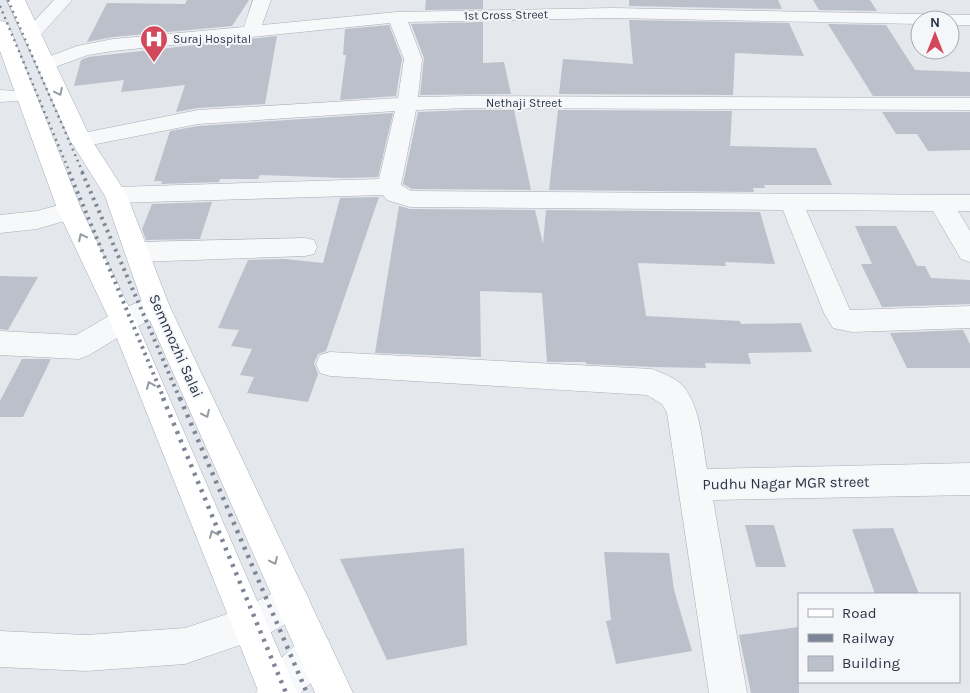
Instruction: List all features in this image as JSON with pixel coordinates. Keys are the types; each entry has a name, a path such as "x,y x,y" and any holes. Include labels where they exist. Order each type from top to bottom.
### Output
{"main road":[{"name":"Semmozhi Salai","path":"16,0 81,140 116,195 156,305 334,693"},
{"path":"0,26 70,211 123,320 250,624 276,692"}],"street":[{"path":"31,35 64,0"},
{"path":"251,31 262,0"},
{"name":"1st Cross Street","path":"46,64 84,50 113,45 251,31 398,9 613,13 690,7 970,20"},
{"path":"389,187 407,104 413,59 398,9"},
{"path":"0,96 27,96"},
{"name":"Nethaji Street","path":"81,140 198,117 407,104 970,104"},
{"path":"116,195 389,187"},
{"path":"389,187 395,194 410,199 970,203"},
{"path":"791,202 837,313 842,320 969,318"},
{"path":"942,204 970,252"},
{"path":"0,224 37,220 70,211"},
{"path":"138,252 305,247"},
{"path":"0,343 79,347 123,320 156,305"},
{"path":"330,364 652,382 672,395 681,411 694,485"},
{"name":"Pudhu Nagar MGR street","path":"728,693 694,485 970,479"},
{"path":"0,649 86,654 185,646 250,624 292,601"},
{"path":"276,692 315,652"}],"building":[{"path":"187,0 249,0 232,26 113,37 87,42 107,3 185,4"},
{"path":"426,0 483,0 483,9 425,10"},
{"path":"629,0 778,0 782,9 629,6"},
{"path":"813,0 870,0 877,11 819,10"},
{"path":"629,20 789,23 804,56 735,53 733,95 559,94 563,59 633,64"},
{"path":"483,22 483,63 504,62 511,94 420,95 424,58 411,24"},
{"path":"828,24 886,25 915,70 970,72 970,96 873,96"},
{"path":"389,25 402,59 396,96 340,100 346,55 343,55 345,29"},
{"path":"277,36 265,104 198,108 176,112 185,85 121,92 124,80 74,86 81,60 88,57"},
{"path":"514,110 531,190 412,189 403,184 418,112"},
{"path":"558,110 732,111 730,146 816,148 832,185 764,185 765,188 753,188 754,192 549,190"},
{"path":"882,112 970,112 970,150 928,151 917,134 896,134"},
{"path":"393,113 378,177 345,178 260,175 258,179 220,179 219,182 161,184 162,181 154,181 170,131 198,126"},
{"path":"379,197 326,351 318,354 314,363 318,374 308,402 247,393 254,377 240,375 252,349 231,346 239,330 218,328 248,260 285,259 323,263 340,198"},
{"path":"212,202 200,239 146,240 142,229 152,204"},
{"path":"399,206 410,209 535,210 543,244 546,210 760,212 775,264 725,262 726,266 638,263 646,316 740,321 741,324 801,323 812,352 748,353 751,364 705,363 706,368 547,362 542,293 480,291 481,357 375,353"},
{"path":"855,226 896,226 917,266 925,266 931,278 970,280 970,304 882,307 861,264 872,264"},
{"path":"0,276 38,277 8,330 0,329"},
{"path":"963,330 970,344 970,368 907,368 890,333"},
{"path":"22,359 51,359 23,417 0,417 0,401"},
{"path":"745,525 774,525 786,567 756,567"},
{"path":"893,528 919,593 875,593 852,529"},
{"path":"464,548 467,645 387,660 340,559"},
{"path":"604,552 669,553 674,590 692,651 616,664 606,621 611,620"},
{"path":"798,627 799,693 751,693 739,635"}],"railway":[{"path":"8,0 83,173"},
{"path":"0,6 70,173"},
{"path":"69,172 164,399"},
{"path":"82,172 180,399"},
{"path":"163,398 286,693"},
{"path":"180,398 307,693"}],"place":[{"name":"Suraj Hospital","path":"154,63"}]}
